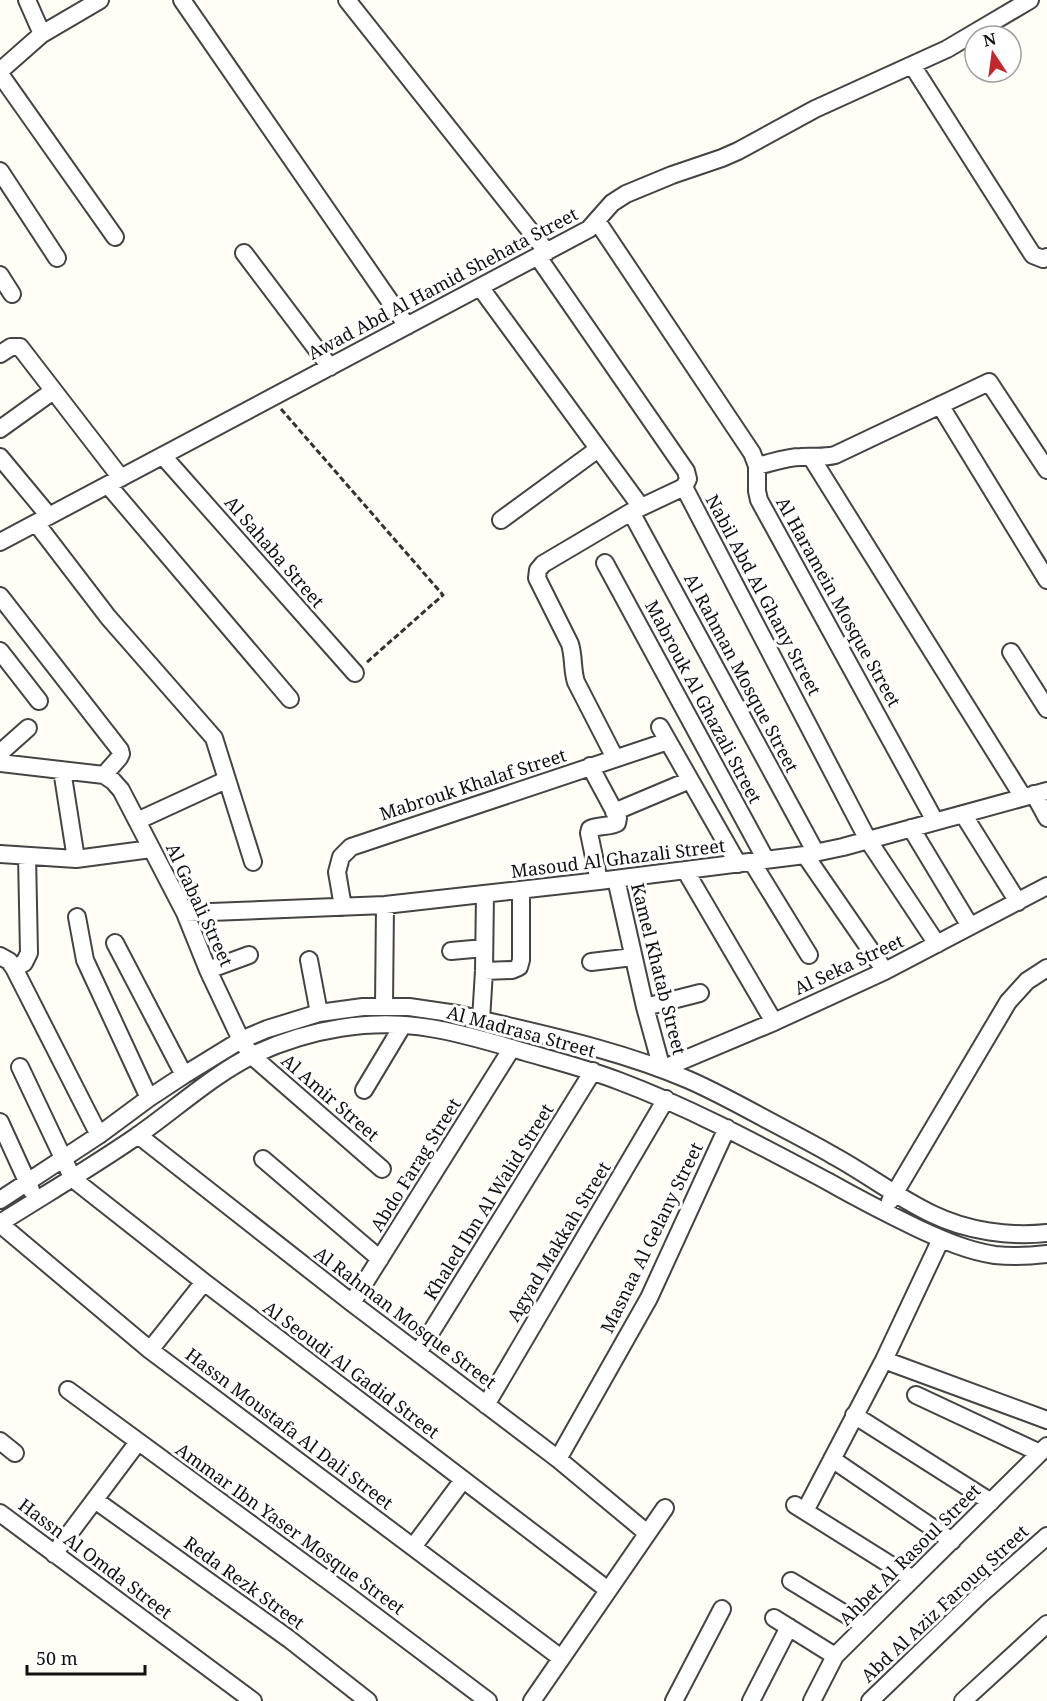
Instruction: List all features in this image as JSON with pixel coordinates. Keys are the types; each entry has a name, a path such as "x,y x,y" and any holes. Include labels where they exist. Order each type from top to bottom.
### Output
{"street":[{"path":"27,0 42,34"},
{"path":"100,0 42,34 0,73 115,237"},
{"path":"182,0 407,326"},
{"name":"Nabil Abd Al Ghany Street","path":"347,0 542,254 686,471 688,479 684,486 868,840 937,944"},
{"name":"Awad Abd Al Hamid Shehata Street","path":"0,542 589,229 612,203 626,194 730,154 815,109 972,35 1030,0"},
{"path":"912,65 1033,255 1043,259 1047,257"},
{"path":"0,171 57,258"},
{"name":"Al Haramein Mosque Street","path":"597,221 752,453 757,466 759,500 935,821"},
{"path":"244,253 330,368"},
{"path":"0,275 12,294"},
{"name":"Al Rahman Mosque Street","path":"480,287 598,449 636,509 811,854 885,971"},
{"path":"0,354 11,347 20,347 53,391 114,482 290,699"},
{"path":"757,466 793,458 835,455 989,382 1047,470"},
{"path":"0,429 53,391"},
{"path":"940,405 1047,580"},
{"path":"501,520 598,449"},
{"name":"Al Sahaba Street","path":"163,456 355,673"},
{"path":"0,457 108,616 214,738 253,862"},
{"path":"811,457 1035,794 1047,818"},
{"path":"615,758 576,682 570,644 537,578 538,570 543,564 636,509 684,486"},
{"name":"Mabrouk Al Ghazali Street","path":"605,563 752,862"},
{"path":"0,596 121,754 104,775 0,764"},
{"path":"0,651 39,701"},
{"path":"1011,652 1047,709"},
{"path":"0,753 28,728"},
{"name":"Mabrouk Khalaf Street","path":"343,907 337,872 341,857 351,847 615,758 664,734 690,780 752,862"},
{"path":"590,766 614,812 690,780"},
{"path":"62,770 76,859"},
{"name":"Al Gabali Street","path":"104,775 121,790 185,913 208,970 252,1056"},
{"path":"136,821 226,780"},
{"name":"Masoud Al Ghazali Street","path":"185,913 385,905 811,854 1035,794"},
{"name":"Kamel Khatab Street","path":"614,812 618,818 617,823 594,827 589,833 633,957 662,1069"},
{"path":"963,814 1018,902"},
{"path":"911,828 970,926"},
{"path":"0,854 76,859 151,849"},
{"path":"14,968 24,963 29,953 27,856"},
{"path":"752,862 809,955"},
{"path":"685,870 774,1022"},
{"name":"Al Seka Street","path":"662,1069 774,1022 885,971 1047,886"},
{"path":"484,971 512,970 519,967 521,960 521,890"},
{"path":"481,1020 485,894"},
{"path":"384,1006 385,905"},
{"path":"77,917 85,960 150,1098"},
{"path":"115,943 184,1075"},
{"path":"451,951 484,948"},
{"path":"208,970 249,955"},
{"path":"0,957 9,961 14,968 99,1135"},
{"path":"591,962 633,957"},
{"path":"309,960 319,1013"},
{"path":"883,1212 1008,1002 1027,981 1047,968"},
{"path":"645,1007 700,993"},
{"name":"Al Madrasa Street","path":"0,1200 99,1135 184,1075 242,1040 275,1026 319,1013 384,1006 433,1010 481,1020 608,1051 662,1069 791,1132 931,1214 973,1228 1016,1234 1047,1233"},
{"name":"Al Madrasa Street","path":"0,1224 73,1179 225,1072 252,1056 292,1040 326,1031 369,1025 404,1025 427,1027 512,1048 593,1071 666,1099 727,1128 883,1212 941,1239 994,1255 1013,1257 1047,1254"},
{"path":"364,1090 404,1025"},
{"name":"Abdo Farag Street","path":"352,1303 512,1048"},
{"name":"Al Amir Street","path":"252,1056 382,1169"},
{"path":"20,1067 73,1179"},
{"name":"Khaled Ibn Al Walid Street","path":"418,1353 593,1071"},
{"name":"Agyad Makkah Street","path":"486,1405 666,1099"},
{"path":"0,1122 36,1201"},
{"name":"Masnaa Al Gelany Street","path":"558,1459 649,1298 727,1128"},
{"name":"Al Rahman Mosque Street","path":"138,1135 352,1303 558,1459 647,1533"},
{"path":"263,1159 380,1259"},
{"name":"Al Seoudi Al Gadid Street","path":"73,1179 204,1282 608,1590"},
{"name":"Hassn Moustafa Al Dali Street","path":"0,1224 150,1350 561,1658"},
{"path":"913,1579 800,1508 832,1459 884,1360 941,1239"},
{"path":"150,1350 204,1282"},
{"path":"884,1360 1047,1420"},
{"name":"Ammar Ibn Yaser Mosque Street","path":"68,1390 488,1701"},
{"path":"916,1395 1043,1450"},
{"path":"854,1415 990,1502"},
{"path":"0,1442 15,1453"},
{"path":"54,1554 138,1442"},
{"name":"Ahbet Al Rasoul Street","path":"813,1701 835,1656 1043,1450"},
{"path":"832,1459 952,1540"},
{"path":"413,1546 464,1480"},
{"name":"Reda Rezk Street","path":"94,1500 289,1639 368,1701"},
{"path":"532,1701 665,1508"},
{"name":"Hassn Al Omda Street","path":"0,1513 253,1701"},
{"name":"Abd Al Aziz Farouq Street","path":"870,1701 980,1595 1047,1536"},
{"path":"791,1581 866,1626"},
{"path":"674,1701 722,1609"},
{"path":"774,1618 835,1656"},
{"path":"963,1701 1047,1624"},
{"path":"751,1701 789,1627"}],"path":[{"path":"272,399 443,595 355,673"}]}
